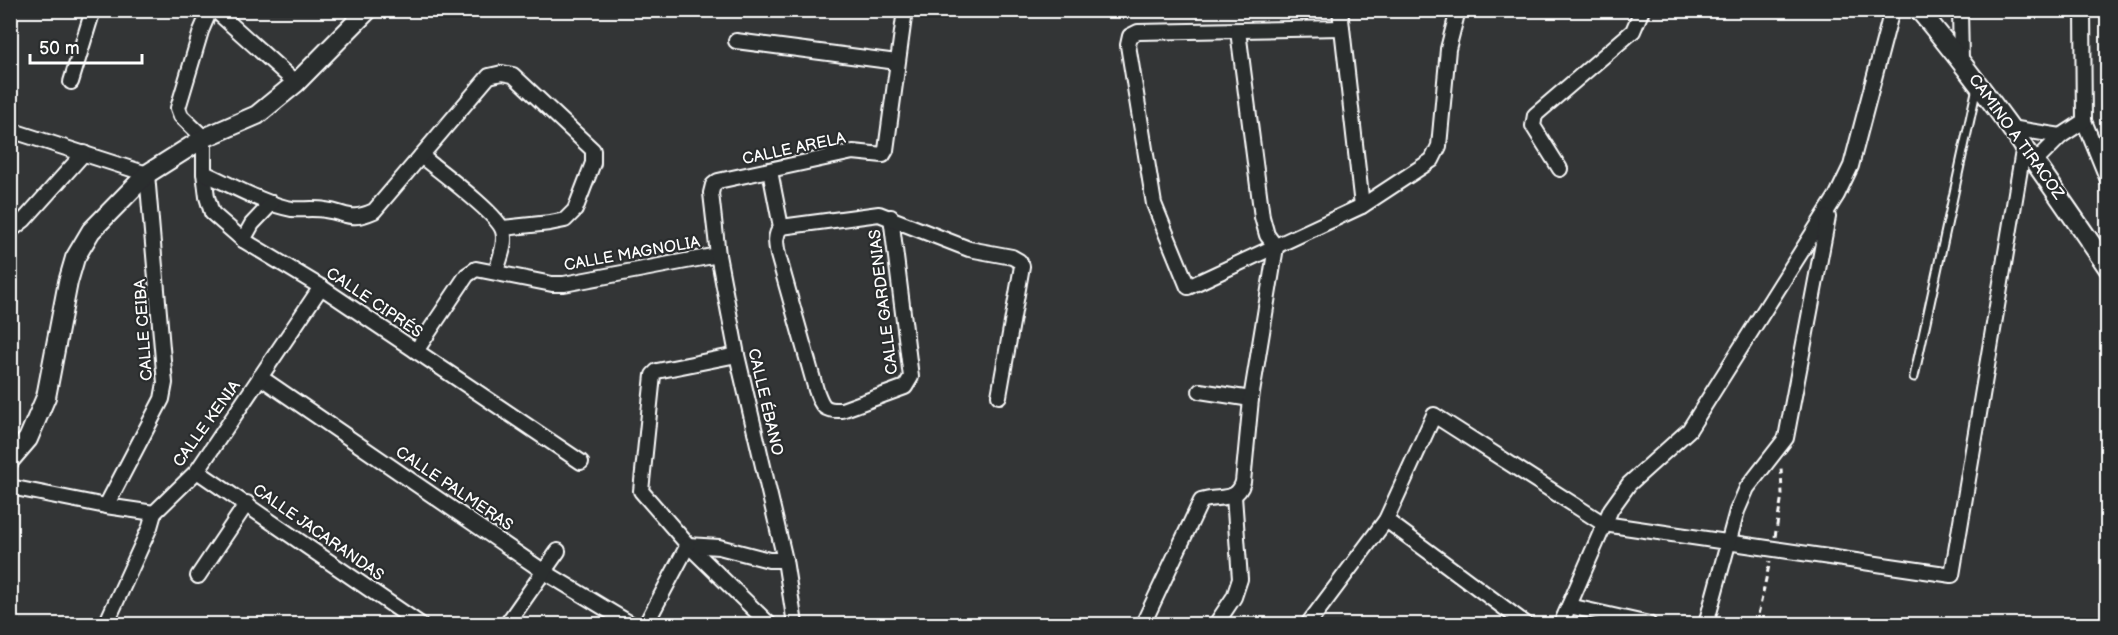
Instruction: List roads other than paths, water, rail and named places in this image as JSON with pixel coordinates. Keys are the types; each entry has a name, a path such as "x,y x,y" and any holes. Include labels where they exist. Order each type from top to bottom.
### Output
{"street":[{"path":"71,82 93,10"},
{"path":"204,138 181,116 178,108 201,31 210,10"},
{"path":"215,10 296,83"},
{"path":"10,460 28,439 46,397 68,282 75,258 91,231 147,174 204,138 257,115 296,83 368,10"},
{"path":"736,41 897,62 905,10"},
{"path":"1340,10 1362,206"},
{"path":"1341,28 1138,32 1130,36 1128,45 1154,204 1188,287 1362,206 1432,160 1439,147 1448,49 1458,10"},
{"path":"1560,169 1533,126 1535,115 1633,31 1642,10"},
{"path":"1561,624 1611,509 1629,484 1689,430 1829,209 1851,166 1892,10"},
{"name":"CAMINO A TIRACOZ","path":"1919,10 1961,60 2036,161 2108,268"},
{"path":"1960,10 1961,60"},
{"path":"2083,10 2084,121 2103,155 2108,180"},
{"path":"1143,624 1201,501 1234,496 1241,491 1243,482 1251,399 1276,247 1267,234 1262,217 1238,31"},
{"name":"CALLE ARELA","path":"713,185 718,181 853,152 883,155 886,150 897,62"},
{"path":"204,173 290,209 325,210 350,217 362,216 374,211 489,76 502,73 513,75 593,150 593,163 575,210 565,220 503,228"},
{"path":"2036,161 2061,136 2084,121"},
{"path":"2011,128 2061,136"},
{"path":"10,130 147,174"},
{"name":"CALLE CIPRÉS","path":"204,138 204,173 212,213 243,240 321,287 581,462"},
{"path":"1315,622 1386,520 1434,416 1604,524 1952,575 2024,145"},
{"path":"11,230 84,153"},
{"path":"421,156 492,215 503,228 505,238 496,272"},
{"path":"770,171 781,227 879,214 969,249 1012,257 1019,261 1022,266 999,396"},
{"name":"CALLE CEIBA","path":"106,506 162,399 165,383 147,174"},
{"name":"CALLE ÉBANO","path":"713,185 711,193 718,255 737,355 785,560 795,624"},
{"path":"243,240 252,224 272,203"},
{"path":"1706,624 1737,510 1747,488 1786,438 1829,209"},
{"name":"CALLE GARDENIAS","path":"781,227 776,239 778,255 816,390 821,404 831,411 842,410 905,387 909,383 911,368 891,217"},
{"name":"CALLE MAGNOLIA","path":"416,351 467,275 476,269 564,285 718,255"},
{"name":"CALLE KENIA","path":"154,513 197,471 321,287"},
{"path":"737,355 657,370 653,375 641,491 688,545 769,624"},
{"name":"CALLE PALMERAS","path":"260,377 543,571 631,624"},
{"path":"1200,391 1251,399"},
{"name":"CALLE JACARANDAS","path":"197,471 247,503 420,624"},
{"path":"10,487 154,513 107,624"},
{"path":"1216,624 1234,597 1240,579 1234,496"},
{"path":"198,576 247,503"},
{"path":"1386,520 1526,624"},
{"path":"688,545 719,548 769,560 785,560"},
{"path":"646,624 688,545"},
{"path":"507,624 558,551"},
{"path":"1569,606 1649,624"}],"lane":[{"path":"1914,377 1977,84"}]}
